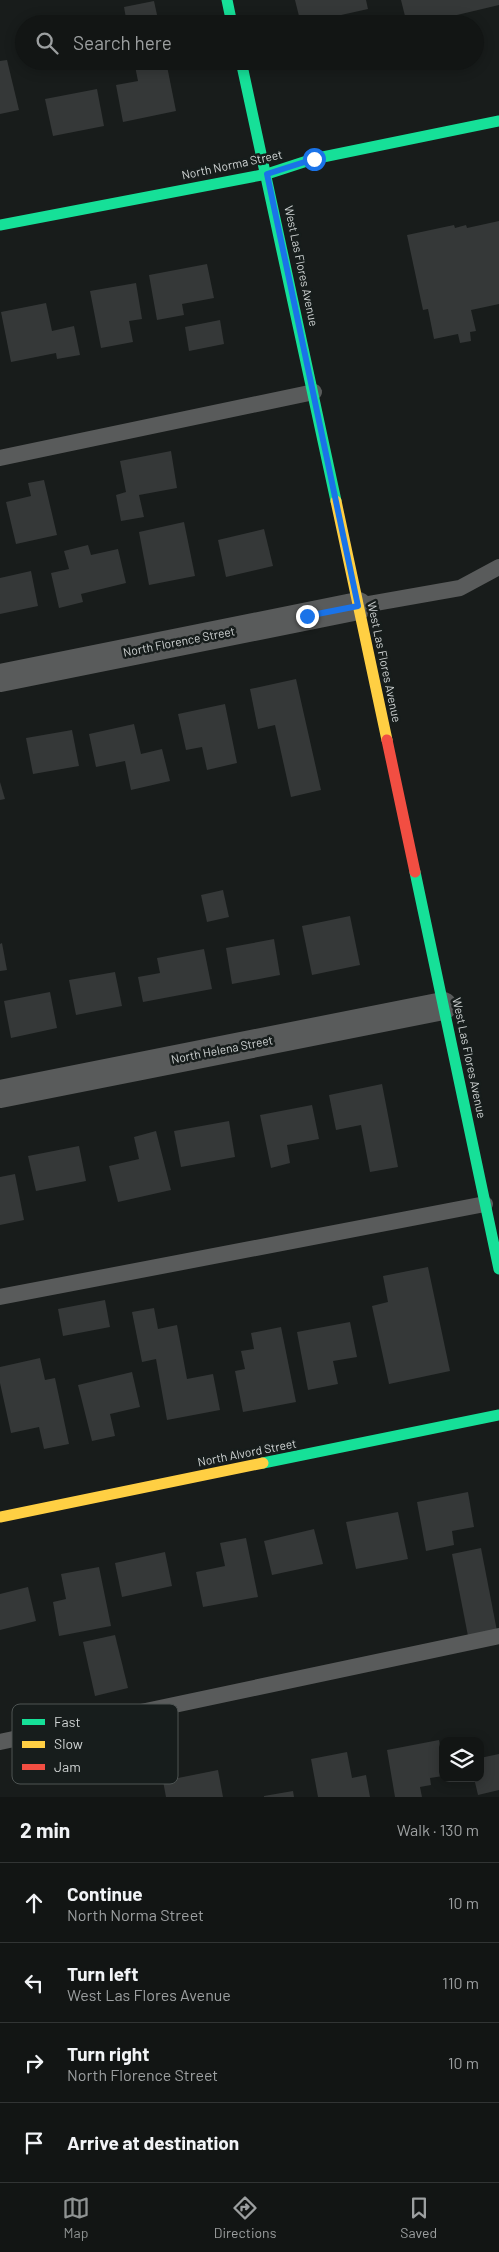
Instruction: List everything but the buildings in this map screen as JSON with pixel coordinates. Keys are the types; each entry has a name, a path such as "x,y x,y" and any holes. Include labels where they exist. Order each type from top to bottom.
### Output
{"main road":[{"path":"227,0 230,15"},
{"name":"West Las Flores Avenue","path":"243,70 314,392 499,1269"},
{"name":"North Norma Street","path":"0,225 267,174 314,159 499,121"},
{"name":"North Alvord Street","path":"0,1517 499,1415"}],"street":[{"name":"North Florence Street","path":"0,678 358,606"},
{"name":"North Helena Street","path":"0,1094 444,1006"}],"lane":[{"path":"0,458 314,392"},
{"path":"358,606 460,588 499,568"},
{"path":"0,1297 485,1204"},
{"path":"178,1704 499,1636"}],"traffic: fast":[{"path":"227,0 230,15"},
{"path":"243,70 336,501"},
{"path":"0,225 267,174 313,159 499,121"},
{"path":"415,872 499,1269"},
{"path":"263,1463 499,1415"}],"traffic: slow":[{"path":"336,501 387,740"},
{"path":"0,1517 263,1463"}],"traffic: jam":[{"path":"387,740 415,872"}],"route":[{"path":"307,616 358,606 267,174 314,159"}]}
